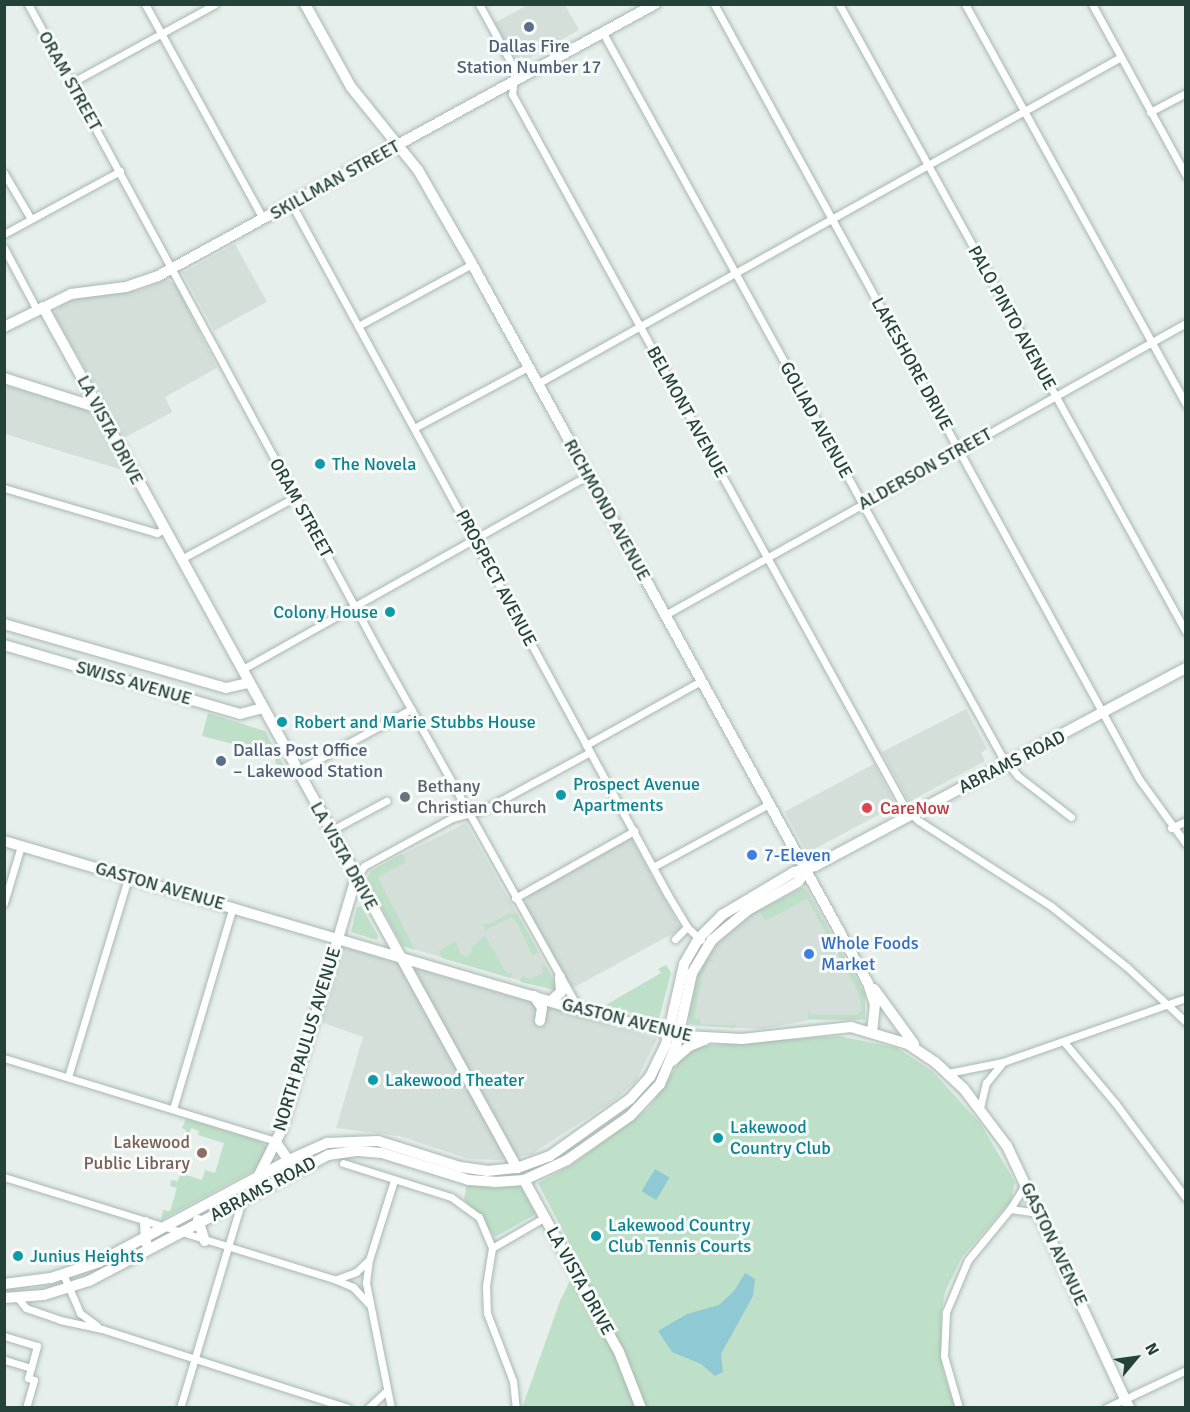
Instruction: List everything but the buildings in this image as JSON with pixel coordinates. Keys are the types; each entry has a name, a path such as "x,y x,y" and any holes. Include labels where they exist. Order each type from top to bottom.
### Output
{"street":[{"name":"ORAM STREET","path":"28,4 355,607 579,1010"},
{"path":"145,4 263,219"},
{"path":"71,82 215,4"},
{"name":"RICHMOND AVENUE","path":"305,4 360,102 399,145 430,189 472,264 868,983 875,1004 872,1031"},
{"name":"BELMONT AVENUE","path":"479,4 515,70 512,94 911,815"},
{"name":"LAKESHORE DRIVE","path":"714,4 1104,714 1171,828 1185,844"},
{"name":"PALO PINTO AVENUE","path":"839,4 1185,632"},
{"path":"965,4 1185,405"},
{"path":"1092,4 1185,176"},
{"name":"SKILLMAN STREET","path":"4,327 40,309 85,291 146,282 651,5"},
{"name":"GOLIAD AVENUE","path":"603,33 1007,763 1071,818"},
{"path":"537,384 1121,57"},
{"path":"1150,112 1185,93"},
{"path":"4,234 120,171"},
{"path":"4,173 31,219"},
{"name":"PROSPECT AVENUE","path":"291,203 653,867 687,927 703,942"},
{"name":"LA VISTA DRIVE","path":"4,248 83,380 241,670 620,1352 641,1407"},
{"path":"358,326 472,264"},
{"name":"ALDERSON STREET","path":"665,615 1185,323"},
{"path":"414,428 528,366"},
{"path":"4,378 98,408"},
{"path":"63,396 80,392 83,380"},
{"path":"241,670 588,475"},
{"path":"4,488 158,533 164,529"},
{"path":"181,559 295,497"},
{"name":"SWISS AVENUE","path":"4,624 226,688 248,682"},
{"path":"59,661 65,642"},
{"name":"SWISS AVENUE","path":"4,645 240,714 250,714 262,708"},
{"name":"ABRAMS ROAD","path":"4,1299 66,1289 147,1253 314,1160 348,1151 370,1151 470,1180 524,1180 567,1160 613,1129 649,1099 670,1064 680,974 731,908 794,872 806,871 1007,763 1104,714 1185,668"},
{"path":"338,939 356,878 364,866 468,813 485,808 701,681"},
{"path":"297,771 411,709"},
{"path":"330,831 386,801"},
{"path":"653,867 769,804"},
{"path":"911,815 1051,906 1167,1004 1185,1022"},
{"path":"1171,828 1185,821"},
{"path":"515,898 634,831"},
{"name":"GASTON AVENUE","path":"4,841 399,955 579,1010 673,1033 708,1038 776,1036 821,1028 872,1031 923,1053 948,1073 980,1108 1026,1183 1127,1403"},
{"path":"4,903 21,846"},
{"path":"68,1077 128,878"},
{"path":"173,1109 233,907"},
{"path":"675,939 687,927"},
{"name":"NORTH PAULUS AVENUE","path":"294,1170 275,1141 338,939"},
{"path":"551,1001 561,992 560,977"},
{"path":"868,983 902,1032 923,1053"},
{"path":"534,996 542,1008 540,1021"},
{"path":"948,1073 1003,1062 1185,998"},
{"name":"ABRAMS ROAD","path":"4,1284 63,1274 99,1262 289,1160 340,1140 378,1141 476,1170 517,1168 550,1156 635,1095 650,1077 673,1033"},
{"path":"670,1064 689,1047 708,1038"},
{"path":"1064,1042 1116,1104 1185,1198"},
{"path":"4,1058 275,1141 259,1176"},
{"path":"980,1108 986,1083 1003,1062"},
{"path":"606,1117 613,1129"},
{"path":"314,1160 330,1149 378,1141"},
{"path":"343,1163 465,1203 483,1222 492,1248 486,1286 487,1313 514,1405"},
{"path":"4,1177 334,1279 353,1287 369,1305"},
{"path":"391,1407 369,1305 369,1260 393,1180"},
{"path":"959,1407 944,1356 946,1312 968,1260 1010,1209 1026,1183"},
{"path":"180,1407 242,1200"},
{"path":"201,1208 198,1224 205,1241"},
{"path":"1010,1209 1024,1208 1040,1214"},
{"path":"492,1248 545,1217"},
{"path":"145,1222 147,1253"},
{"path":"334,1279 356,1272 369,1260"},
{"path":"63,1274 66,1289 80,1313 102,1329"},
{"path":"17,1297 26,1308 102,1329 349,1407"},
{"path":"4,1336 37,1346 28,1377 34,1380 26,1407"},
{"path":"4,1360 31,1368"},
{"path":"1106,1407 1127,1403 1185,1370"},
{"path":"368,1407 386,1391"}],"shaded area":[{"path":"527,5 565,5 579,30 523,62 513,57 495,23"},
{"path":"235,244 267,302 215,331 183,273"},
{"path":"167,279 177,286 217,368 165,397 172,412 124,438 54,314 62,304 81,297 141,290"},
{"path":"4,385 86,409 94,417 122,470 5,434"},
{"path":"966,709 987,749 981,753 985,761 909,802 882,752"},
{"path":"874,764 896,805 807,853 785,811"},
{"path":"466,823 557,985 556,991 403,946 366,878 389,861"},
{"path":"631,838 681,929 571,989 525,907 529,894"},
{"path":"801,888 807,889 865,994 865,1020 810,1020 763,1029 691,1026 688,1016 697,976 715,946 746,917"},
{"path":"343,947 657,1039 636,1081 615,1100 532,1154 501,1160 469,1159 399,1136 336,1128 363,1037 321,1022"}],"green space":[{"path":"208,713 265,731 284,766 276,764 274,755 202,736"},
{"path":"402,854 406,862 378,877 415,950 403,946 366,879 371,871"},
{"path":"804,888 865,994 865,1019 808,1019 808,1010 811,1015 857,1015 862,1010 858,992 807,899 765,921 760,911"},
{"path":"361,906 378,936 377,940 351,932 357,907"},
{"path":"510,913 518,915 538,951 533,956 515,920 511,917 484,931 486,926 479,924 489,924"},
{"path":"485,935 506,973 513,973 510,978 442,958 439,951 456,941 460,954 468,957 473,946"},
{"path":"708,958 716,963 709,961 702,976 694,1018 700,1019 701,1024 718,1025 734,1025 735,1020 735,1028 689,1024 698,976"},
{"path":"666,965 671,973 659,1019 604,1006 661,973 658,969"},
{"path":"540,966 547,967 556,990 520,982 522,976 532,979 544,972"},
{"path":"839,1036 897,1048 932,1071 980,1123 1015,1182 1011,1201 962,1257 945,1292 941,1315 942,1368 955,1407 522,1408 560,1301 579,1262 538,1183 573,1164 649,1108 686,1052 701,1046"},
{"path":"186,1119 260,1141 268,1148 258,1168 161,1220 163,1210 170,1211 177,1188 170,1186 171,1180 178,1181 180,1173 202,1180 205,1170 215,1173 224,1143 198,1135 199,1131 191,1128 186,1145 178,1143 184,1140 186,1130 182,1128"},
{"path":"467,1183 491,1188 520,1186 536,1214 495,1237 464,1199"}],"water":[{"path":"655,1169 670,1178 656,1200 642,1191"},
{"path":"745,1273 755,1279 753,1296 721,1354 723,1372 715,1376 701,1364 672,1352 658,1331 687,1314 719,1305 734,1291"}],"place":[{"name":"Dallas Fire Station Number 17","path":"529,27"},
{"name":"The Novela","path":"320,464"},
{"name":"Colony House","path":"390,612"},
{"name":"Robert and Marie Stubbs House","path":"282,722"},
{"name":"Dallas Post Office – Lakewood Station","path":"221,761"},
{"name":"Prospect Avenue Apartments","path":"561,795"},
{"name":"Bethany Christian Church","path":"405,797"},
{"name":"CareNow","path":"867,808"},
{"name":"7-Eleven","path":"752,855"},
{"name":"Whole Foods Market","path":"809,954"},
{"name":"Lakewood Theater","path":"373,1080"},
{"name":"Lakewood Country Club","path":"718,1138"},
{"name":"Lakewood Public Library","path":"202,1153"},
{"name":"Lakewood Country Club Tennis Courts","path":"596,1236"},
{"name":"Junius Heights","path":"18,1256"}]}
